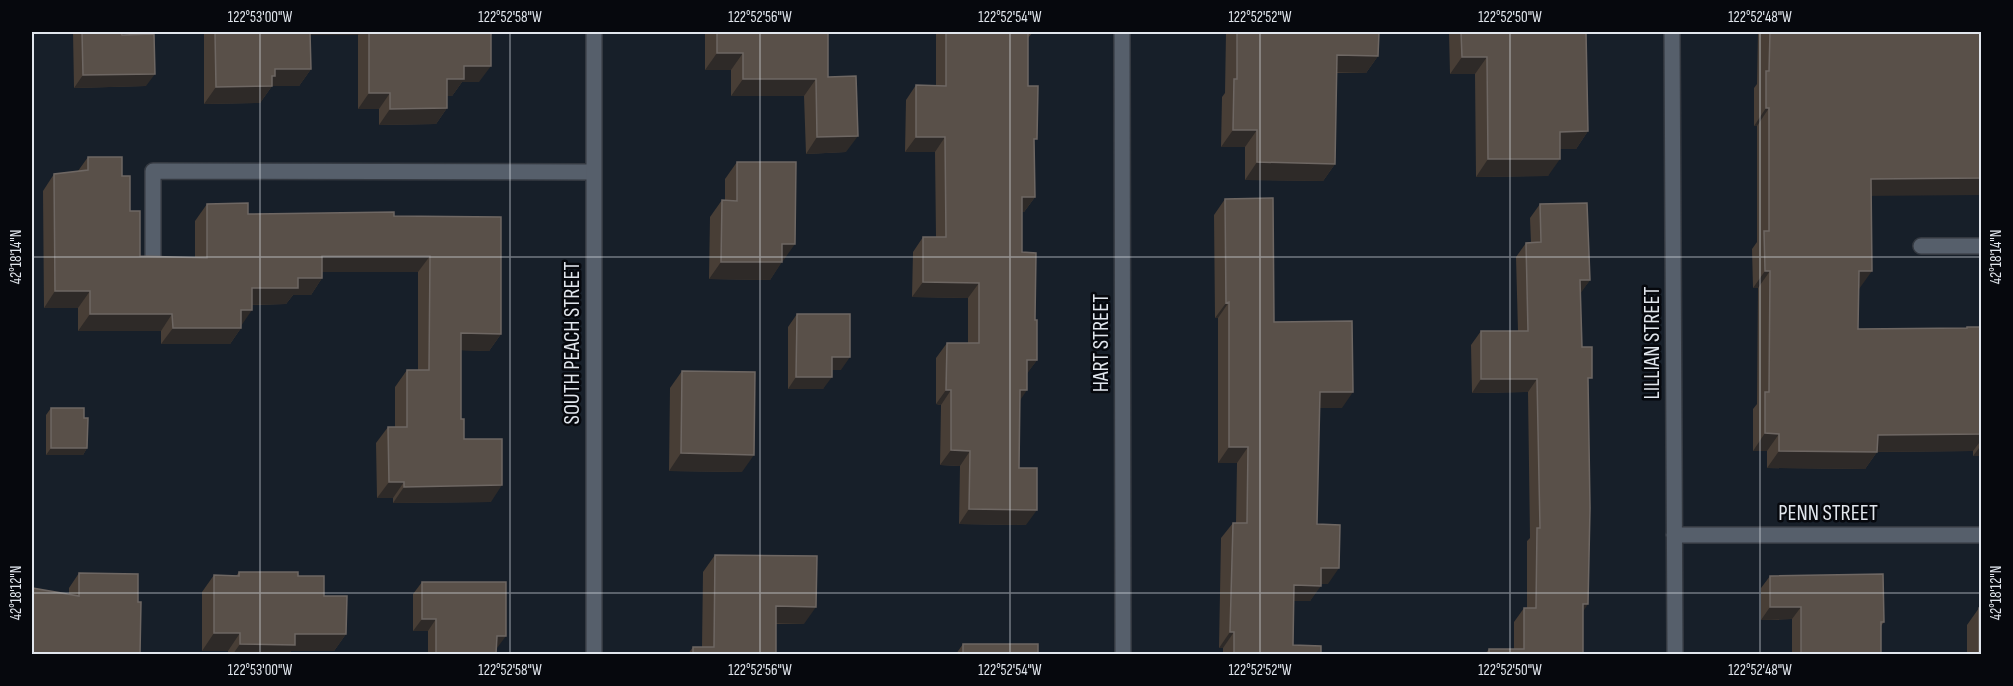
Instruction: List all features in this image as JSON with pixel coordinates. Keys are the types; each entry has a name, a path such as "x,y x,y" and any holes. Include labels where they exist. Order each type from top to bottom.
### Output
{"street":[{"name":"SOUTH PEACH STREET","path":"594,32 594,654"},
{"name":"HART STREET","path":"1122,32 1123,654"},
{"name":"LILLIAN STREET","path":"1672,32 1675,654"},
{"path":"153,263 153,171 593,172"},
{"path":"1921,246 1982,246"},
{"name":"PENN STREET","path":"1674,535 1982,535"}],"building":[{"path":"82,32 121,32 122,35 154,34 155,74 83,75"},
{"path":"215,32 310,32 311,69 275,69 272,86 216,87"},
{"path":"369,32 491,32 491,66 464,66 464,79 447,79 447,108 390,109 390,93 369,93"},
{"path":"717,32 828,32 828,77 856,76 858,136 817,137 816,79 743,79 743,53 717,53"},
{"path":"946,32 1028,32 1028,86 1038,86 1037,139 1034,139 1035,197 1022,197 1022,252 1036,253 1037,360 1027,360 1027,390 1020,390 1019,468 1037,468 1037,510 969,509 970,451 951,450 951,390 946,390 947,343 979,343 979,283 923,282 923,237 946,237 945,137 916,137 916,85 946,86"},
{"path":"1237,32 1379,32 1378,56 1337,55 1335,164 1257,162 1257,130 1233,130 1234,79 1237,79"},
{"path":"1461,32 1586,32 1588,131 1560,132 1560,159 1488,159 1487,57 1462,57"},
{"path":"1770,32 1982,32 1982,178 1871,179 1872,271 1859,271 1858,329 1982,327 1982,434 1878,435 1877,452 1779,451 1779,434 1765,433 1765,392 1769,392 1770,271 1765,271 1764,231 1769,231 1769,108 1766,108 1766,71 1769,71"},
{"path":"88,157 122,157 122,176 130,176 130,211 140,211 140,256 207,258 207,204 248,203 248,214 394,212 394,216 501,217 501,334 461,333 461,419 464,419 464,439 502,439 502,485 404,487 404,482 389,482 388,427 407,427 407,370 429,370 430,256 322,256 322,278 298,278 298,288 252,288 252,310 241,310 241,328 173,328 172,314 90,314 90,291 55,291 54,174 88,170"},
{"path":"737,162 796,162 795,244 782,244 782,262 721,262 722,200 737,201"},
{"path":"1273,198 1274,322 1352,321 1353,392 1320,392 1317,524 1340,525 1339,568 1321,568 1321,586 1294,585 1293,645 1321,646 1321,654 1234,654 1234,632 1230,632 1233,523 1247,523 1248,447 1229,447 1229,302 1226,303 1225,199"},
{"path":"1587,203 1590,280 1580,280 1582,347 1592,347 1592,378 1588,378 1590,508 1588,604 1583,604 1583,654 1489,654 1489,649 1524,649 1524,608 1536,608 1537,528 1540,528 1537,379 1481,379 1481,331 1528,331 1526,243 1541,242 1540,204"},
{"path":"797,314 850,314 850,357 832,357 832,377 796,377"},
{"path":"682,371 755,372 754,455 681,453"},
{"path":"51,408 84,408 84,418 88,418 87,448 51,448"},
{"path":"715,555 817,556 816,607 776,606 776,654 693,654 693,647 714,647"},
{"path":"239,572 298,572 298,576 324,576 324,596 347,596 346,634 295,634 295,645 240,644 240,633 214,633 214,575 239,576"},
{"path":"79,573 138,574 138,602 141,602 140,654 32,654 32,588 79,596"},
{"path":"1883,574 1884,622 1881,622 1881,654 1801,654 1801,607 1770,607 1770,576"},
{"path":"422,582 506,582 506,636 497,636 496,654 436,654 436,619 422,619"},
{"path":"1979,608 1982,608 1982,654 1979,654"},
{"path":"963,644 1038,644 1038,654 963,654"}]}
